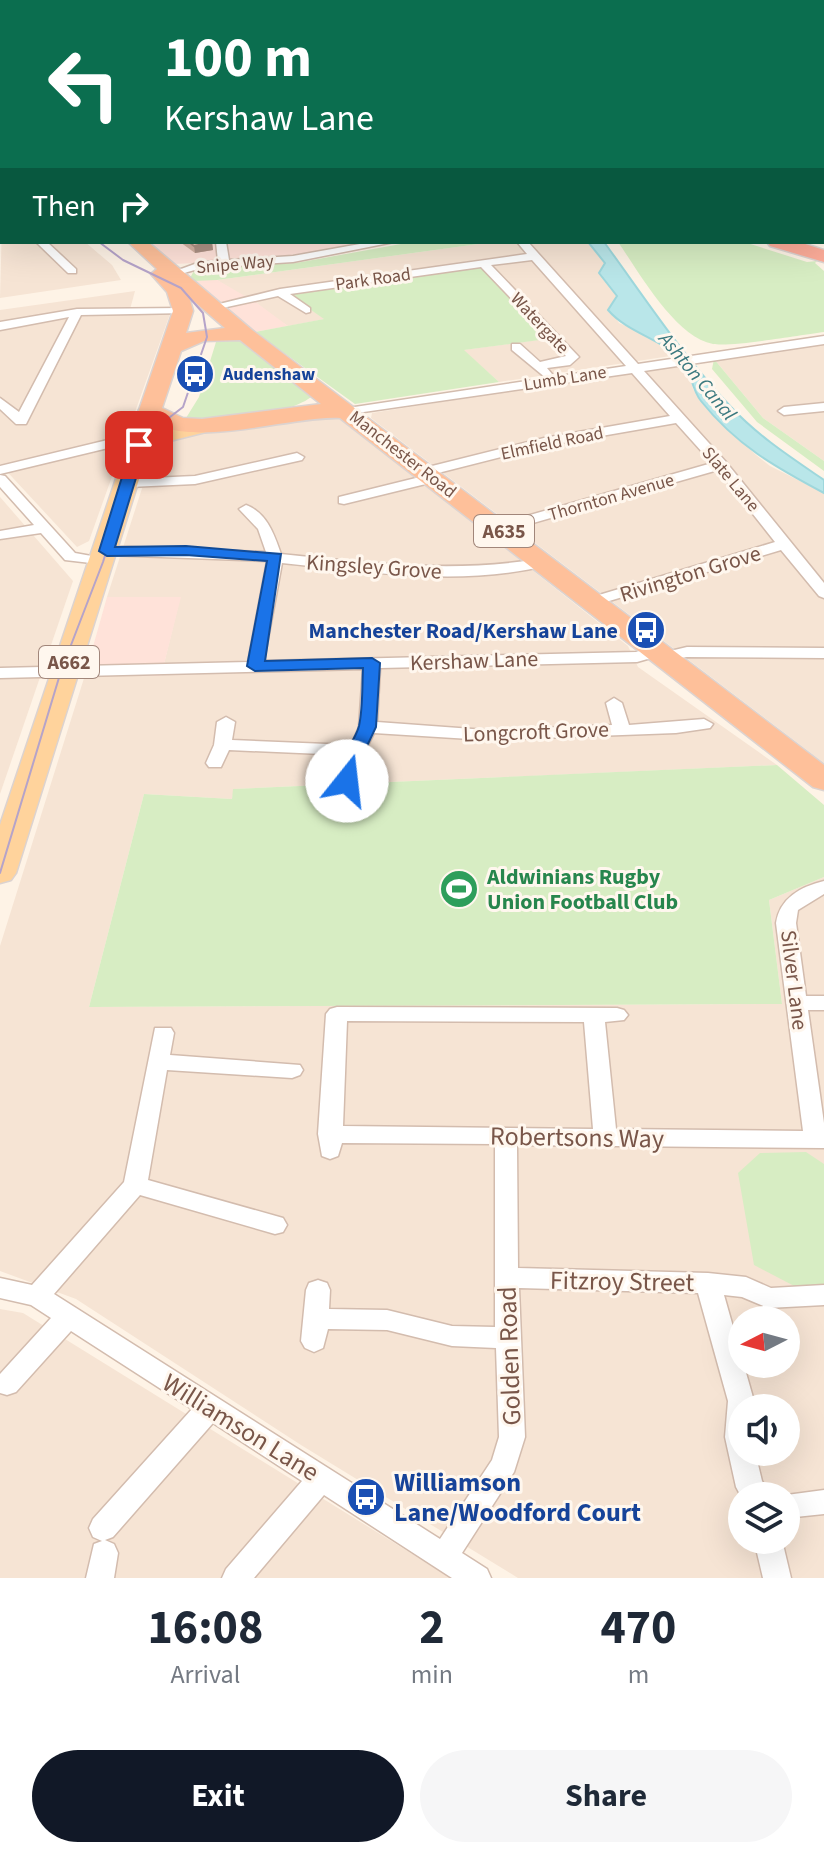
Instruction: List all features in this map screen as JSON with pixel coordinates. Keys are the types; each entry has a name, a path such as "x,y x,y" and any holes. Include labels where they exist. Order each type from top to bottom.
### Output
{"highway":[{"path":"124,244 172,283 182,305 150,410 166,422 193,428"},
{"path":"140,244 245,334 313,401"},
{"path":"784,244 824,256"},
{"path":"182,305 213,307"},
{"path":"171,347 201,335 245,334"},
{"name":"Lumb Lane","path":"193,428 313,401 348,412"},
{"name":"Manchester Road","path":"348,412 824,780"}],"main road":[{"path":"140,444 150,410"},
{"name":"Lumb Lane","path":"140,444 193,428"},
{"name":"A662","path":"0,873 140,444"}],"street":[{"path":"43,244 72,271"},
{"path":"221,244 224,263"},
{"name":"Snipe Way","path":"177,274 200,265 302,258 378,244"},
{"path":"524,244 636,367"},
{"name":"Park Road","path":"213,307 280,292 534,256"},
{"name":"Watergate","path":"483,263 573,357 566,362 537,366"},
{"path":"280,292 306,310"},
{"path":"0,326 77,312 182,305"},
{"path":"0,402 26,425 77,312"},
{"name":"Lumb Lane","path":"348,412 824,340"},
{"name":"Watergate","path":"516,347 553,380"},
{"name":"Slate Lane","path":"636,367 721,465 824,593"},
{"path":"784,411 824,407"},
{"name":"Elmfield Road","path":"344,500 544,442 680,418"},
{"name":"Lumb Lane","path":"0,470 140,444"},
{"path":"129,483 195,480 297,457"},
{"name":"Thornton Avenue","path":"500,528 721,465"},
{"name":"Kingsley Grove","path":"0,479 70,557 186,551 408,573 487,572 544,562"},
{"path":"246,509 265,528 275,558 255,666"},
{"path":"0,535 46,528"},
{"name":"Rivington Grove","path":"594,601 785,544"},
{"name":"Kershaw Lane","path":"0,673 637,657 687,652 824,653"},
{"path":"347,781 355,750 368,727 372,663"},
{"path":"614,703 621,728"},
{"path":"215,763 223,745 226,722"},
{"name":"Longcroft Grove","path":"368,727 486,735 676,728 704,724"},
{"path":"223,745 355,750"},
{"name":"Silver Lane","path":"819,1140 786,923 788,908 800,898 824,887"},
{"path":"798,1003 824,1003"},
{"name":"Robertsons Way","path":"594,1015 337,1014 329,1142 506,1136 819,1140"},
{"path":"605,1137 594,1015 617,1015"},
{"path":"37,1296 135,1185 163,1033"},
{"path":"160,1062 292,1070"},
{"name":"Golden Road","path":"444,1557 504,1464 512,1437 506,1278 506,1136"},
{"path":"135,1185 275,1225"},
{"name":"Fitzroy Street","path":"506,1278 708,1283 741,1401 738,1437 749,1482"},
{"path":"708,1283 746,1287 768,1298 824,1295"},
{"name":"Williamson Lane","path":"0,1288 37,1296 477,1578"},
{"path":"318,1290 315,1330 387,1320 452,1336 509,1338"},
{"path":"7,1384 68,1317"},
{"path":"102,1553 210,1408"},
{"path":"236,1578 322,1478"},
{"path":"800,1505 824,1502"},
{"path":"771,1554 777,1578"}],"shaded area":[{"path":"1,244 87,244 112,265 121,280 0,298"},
{"path":"144,244 365,244 258,260 174,264"},
{"path":"478,244 591,244 605,264 599,273 616,291 617,295 609,308 619,323 657,340 677,355 499,382 463,350 559,337 483,259 286,289 288,294 325,319 288,326 217,280"},
{"path":"214,278 257,303 288,326 255,332 193,281"},
{"path":"135,291 129,313 170,314 89,541 77,547 0,464 0,310"},
{"path":"824,344 824,461 763,418 714,359"},
{"path":"687,365 693,389 702,402 756,455 770,466 824,493 824,763 371,418 372,413"},
{"path":"316,415 341,418 628,646 638,667 777,765 234,789 232,799 144,794 89,1007 782,1004 769,900 824,877 824,1578 518,1578 301,1445 76,1299 0,1271 0,946 85,675 161,676 180,598 107,597 156,445 170,437"},
{"path":"0,497 73,581 0,794"},
{"path":"107,597 181,597 161,676 85,675"},
{"path":"0,1309 23,1313 451,1578 0,1578"}],"green space":[{"path":"401,244 478,244 217,280 193,281 190,278 195,269 207,267 296,263"},
{"path":"619,244 750,244 807,262 817,261 815,263 824,271 824,332 713,344 685,329 647,286"},
{"path":"479,265 547,339 464,350 499,382 355,404 255,332 324,319 288,294"},
{"path":"240,338 312,396 302,403 271,412 186,418 199,397 216,342"},
{"path":"714,359 763,418 824,461 824,471 757,422 712,369"},
{"name":"Aldwinians Rugby Union Football Club","path":"777,765 824,805 824,877 769,900 782,1004 89,1007 144,794 232,799 233,789"},
{"path":"806,1152 824,1164 824,1285 798,1288 754,1265 738,1173 760,1153"}],"water":[{"name":"Ashton Canal","path":"590,244 605,244 714,389 753,428 824,480 824,493 742,443 701,401 679,357 624,324 608,310 617,296 599,273 605,263"}],"tram line":[{"path":"0,873 61,671 103,562 138,452 148,434 183,407 207,337 203,313 181,288 123,260 102,244"}],"place":[{"name":"Audenshaw","path":"195,374"},
{"name":"Manchester Road/Kershaw Lane","path":"646,630"},
{"name":"Aldwinians Rugby Union Football Club","path":"459,889"},
{"name":"Williamson Lane/Woodford Court","path":"366,1497"}],"route":[{"path":"139,445 107,551 186,551 275,558 261,618 255,666 372,663 368,727 349,765 347,781"}]}
